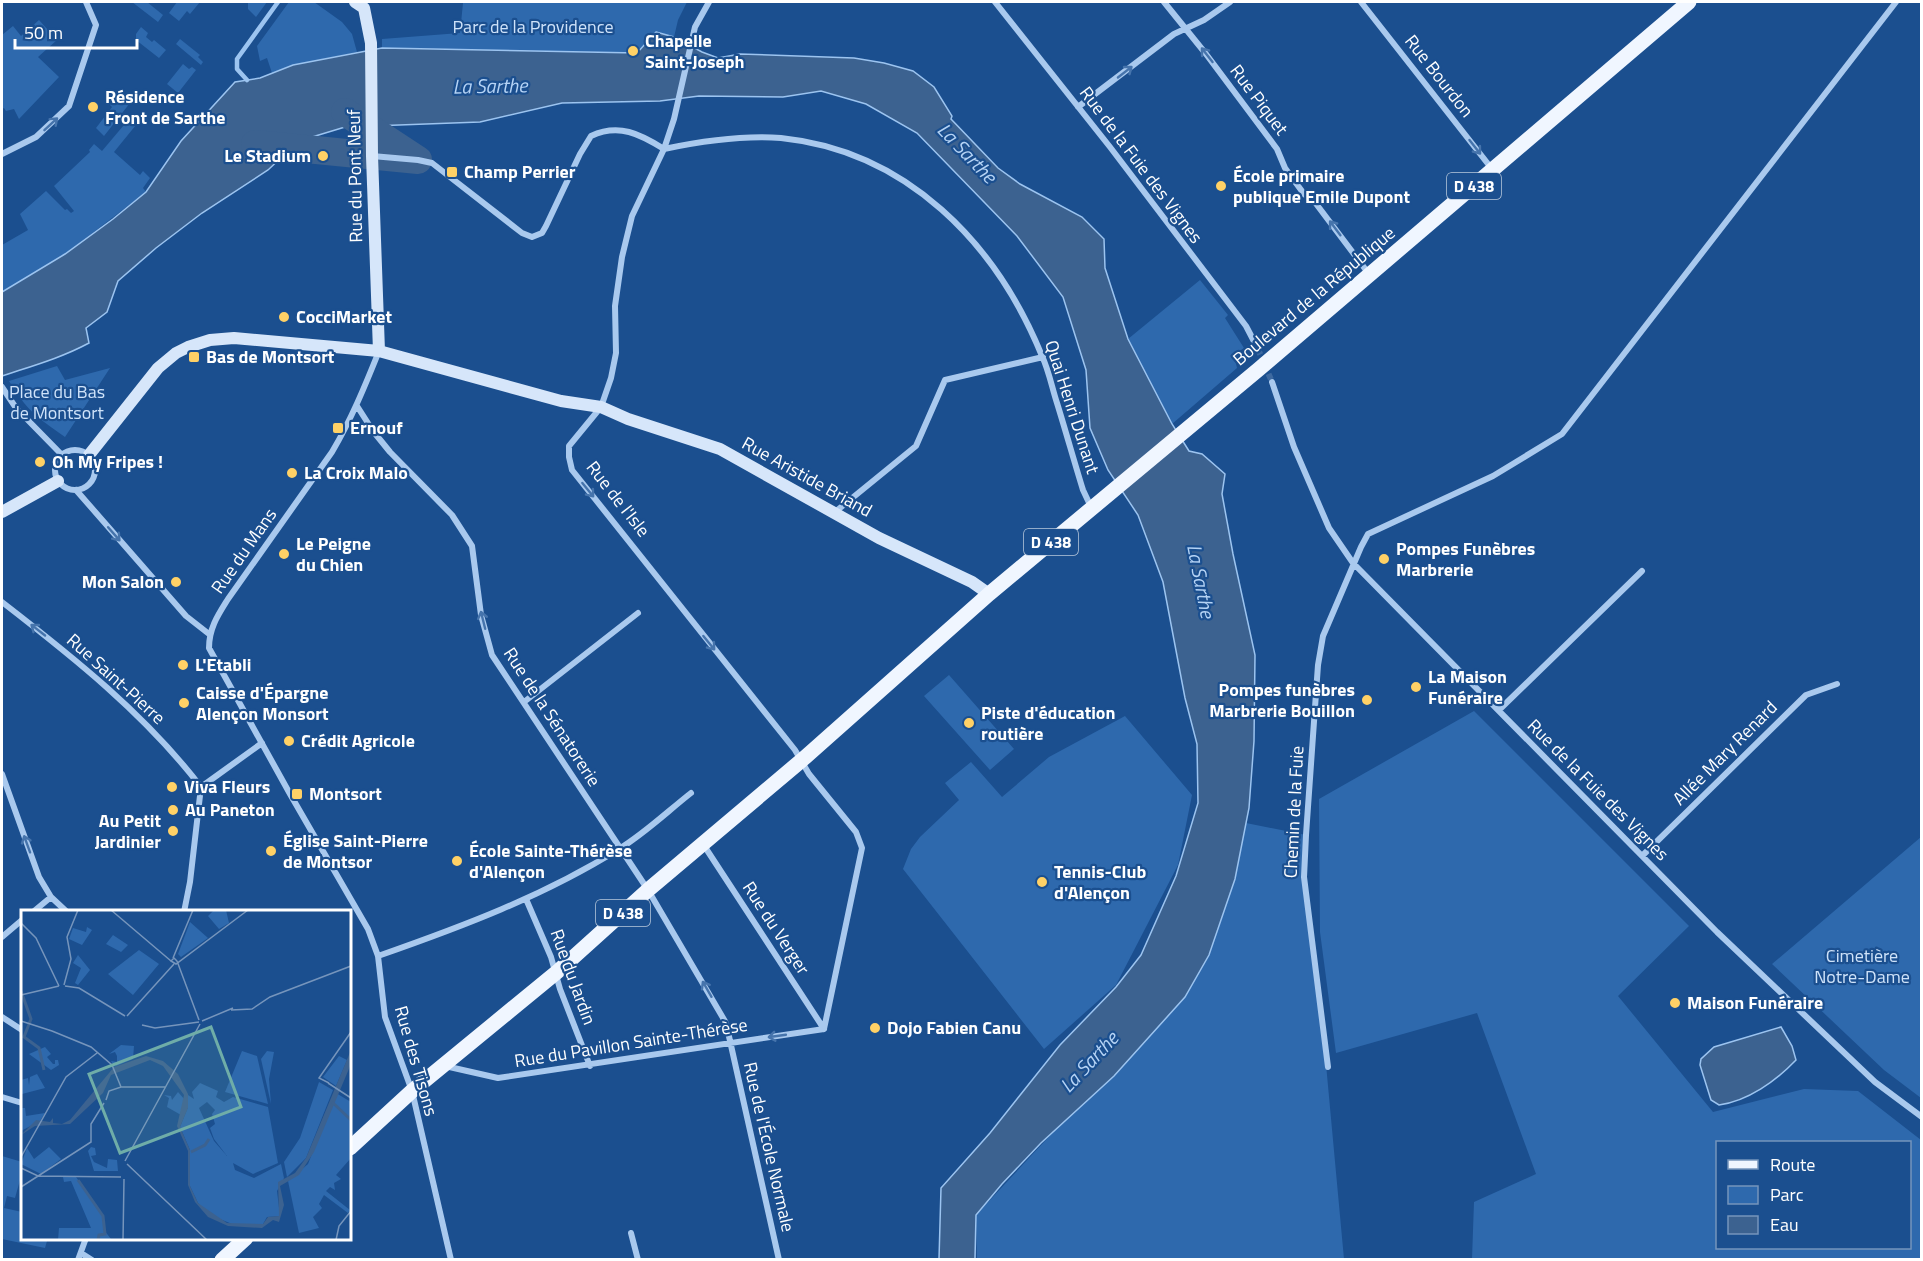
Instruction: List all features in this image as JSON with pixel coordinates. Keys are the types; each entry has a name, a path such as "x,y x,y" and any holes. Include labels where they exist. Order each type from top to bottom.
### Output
{"main road":[{"name":"Boulevard de la République","path":"1091,507 1183,433 1689,2"},
{"name":"D 438","path":"351,1147 412,1091 557,972 648,890 802,760 1091,507"},
{"path":"231,1257 245,1240"}],"street":[{"path":"2,154 36,137 69,106 96,25 86,2"},
{"path":"89,455 158,369 176,353 188,347 222,338 379,351 561,401 601,407 611,378 616,353 615,306 622,257 632,216 664,149 674,119 694,27 710,2"},
{"name":"Rue de la Fuie des Vignes","path":"995,2 1246,326 1258,349"},
{"name":"Rue Piquet","path":"1164,2 1277,149 1285,168 1304,194 1314,201 1370,275"},
{"path":"1078,107 1174,34 1204,20 1230,2"},
{"name":"Rue Bourdon","path":"1361,2 1493,170"},
{"name":"Chemin de la Fuie","path":"1328,1067 1304,877 1318,665 1323,636 1353,563 1368,534 1493,476 1562,434 1772,159 1896,2"},
{"name":"Rue du Pont Neuf","path":"361,4 371,43 371,134 379,351"},
{"path":"372,156 432,163 522,233 537,237 546,226 591,136 608,130 628,131 664,149"},
{"name":"Quai Henri Dunant","path":"664,149 713,139 779,138 822,145 852,154 906,181 946,212 988,258 1016,300 1043,357 1083,490 1091,507"},
{"name":"Rue du Mans","path":"209,634 228,599 332,452 357,406 379,351"},
{"path":"835,512 916,446 945,380 1043,357"},
{"name":"Rue de la Fuie des Vignes","path":"1272,382 1294,447 1329,528 1353,563 1717,932 1875,1082 1922,1117"},
{"path":"2,388 16,408 62,455"},
{"name":"Rue de la Sénatorerie","path":"357,406 390,452 452,515 472,546 481,615 492,655 648,890"},
{"name":"Rue Aristide Briand","path":"601,407 627,420 720,449 879,538 972,582 989,594"},
{"name":"Rue de l'Isle","path":"601,407 569,446 568,457 572,470 802,760 809,774 856,832 862,848 824,1029"},
{"path":"74,450 89,455 94,464 94,476 87,486 76,490 67,489 58,481 55,467 62,455 74,450"},
{"path":"2,512 58,481"},
{"path":"76,490 186,616 209,634"},
{"path":"1499,710 1642,571"},
{"name":"Rue Saint-Pierre","path":"2,602 85,667 179,758 201,787"},
{"path":"524,702 639,613"},
{"name":"Rue des Tisons","path":"209,634 208,648 215,661 368,929 378,956 385,1017 412,1091 450,1260"},
{"name":"Allée Mary Renard","path":"1642,856 1806,695 1837,684"},
{"path":"184,910 190,882 201,787 262,743"},
{"path":"2,774 39,877 51,897 65,910"},
{"path":"378,956 457,928 526,899 621,849 691,793"},
{"name":"Rue du Verger","path":"703,844 824,1029"},
{"name":"Rue de l'École Normale","path":"648,890 726,1023 779,1260"},
{"path":"35,910 51,897"},
{"name":"Rue du Jardin","path":"526,899 557,972 560,989 590,1066"},
{"path":"2,937 21,921"},
{"path":"2,1017 21,1028"},
{"name":"Rue du Pavillon Sainte-Thérèse","path":"445,1066 498,1078 590,1066 730,1042 824,1029"},
{"path":"2,1096 21,1103"},
{"path":"631,1233 638,1260"},
{"path":"86,1240 79,1256 92,1260"}],"green space":[{"path":"132,2 147,2 163,15 158,22"},
{"path":"177,2 200,2 190,14 187,11 179,21 169,13"},
{"path":"248,2 267,2 256,17 248,9"},
{"path":"289,2 314,2 342,22 352,34 357,52 293,65 272,73 267,58 260,61 257,46"},
{"name":"Parc de la Providence","path":"448,2 687,2 678,20 674,37 656,32 637,53 382,48 382,39 460,33 463,3"},
{"path":"39,20 57,40 38,57 59,77 19,119 14,109 6,111 2,109 2,35 13,26 21,36"},
{"path":"141,27 148,33 146,37 152,42 154,40 166,50 159,58 136,40 136,34"},
{"path":"180,39 200,55 198,57 203,62 201,65 176,44"},
{"path":"183,64 189,69 192,67 196,70 178,93 167,84"},
{"path":"117,92 130,103 104,136 96,128 112,107 108,103"},
{"path":"129,119 136,125 114,152 140,175 143,171 150,178 143,188 146,192 65,254 2,292 2,245 28,230 20,214 46,191 65,210 71,213 74,211 54,186 90,152 94,144 102,151"},
{"path":"1200,280 1228,315 1225,318 1244,348 1234,355 1237,368 1172,424 1128,339"},
{"name":"Place du Bas de Montsort","path":"57,366 65,380 110,368 65,437 33,413 9,381"},
{"name":"Piste d'éducation routière","path":"949,675 1014,749 990,770 924,696"},
{"path":"1474,711 1689,926 1618,996 1713,1112 1804,1089 1858,1091 1921,1140 1921,1259 1472,1259 1474,1202 1536,1174 1477,1013 1336,1053 1320,932 1319,799"},
{"name":"Tennis-Club d'Alençon","path":"1125,716 1192,795 1178,865 1116,985 1044,1049 903,869 911,849 920,837 959,800 945,783 971,762 1002,797 1049,757"},
{"path":"1246,823 1306,835 1304,877 1321,1010 1344,1259 977,1259 976,1215 1194,981 1220,924"},
{"name":"Cimetière Notre-Dame","path":"1921,837 1921,1098 1884,1070 1772,964"},
{"path":"2,1156 21,1162 21,1177 15,1198 7,1196 4,1208 21,1212 21,1240 47,1241 45,1248 2,1239"}],"water":[{"path":"656,32 674,37 718,58 740,54 854,58 884,63 913,71 934,87 952,116 951,119 998,168 1020,184 1082,217 1104,239 1105,268 1128,339 1172,424 1189,451 1202,454 1225,474 1222,494 1255,655 1254,741 1249,808 1235,879 1209,955 1185,997 1114,1076 1041,1143 976,1215 975,1259 939,1259 941,1188 990,1133 1060,1045 1116,987 1141,955 1176,876 1198,803 1197,744 1185,698 1163,582 1138,515 1108,470 1090,428 1086,370 1063,297 1017,236 917,133 866,104 821,91 783,97 699,96 660,101 562,103 480,122 345,127 299,141 268,170 202,213 156,248 118,281 107,312 86,328 89,343 2,376 2,292 65,254 146,192 181,141 235,82 260,78 293,65 382,48 637,53"},
{"path":"1781,1027 1792,1046 1796,1060 1780,1075 1751,1095 1719,1105 1711,1100 1700,1065 1701,1059 1714,1047"}],"waterway":[{"path":"247,80 237,69 237,59 278,2"},
{"name":"La Sarthe","path":"255,144 418,160 345,112"}],"tunnel":[{"path":"1258,349 1272,382"}],"place":[{"name":"Chapelle Saint-Joseph","path":"633,51"},
{"name":"Résidence Front de Sarthe","path":"93,107"},
{"name":"Le Stadium","path":"323,156"},
{"name":"Champ Perrier","path":"452,172"},
{"name":"École primaire publique Emile Dupont","path":"1221,186"},
{"name":"CocciMarket","path":"284,317"},
{"name":"Bas de Montsort","path":"194,357"},
{"name":"Ernouf","path":"338,428"},
{"name":"Oh My Fripes !","path":"40,462"},
{"name":"La Croix Malo","path":"292,473"},
{"name":"Le Peigne du Chien","path":"284,554"},
{"name":"Pompes Funèbres Marbrerie","path":"1384,559"},
{"name":"Mon Salon","path":"176,582"},
{"name":"L'Etabli","path":"183,665"},
{"name":"La Maison Funéraire","path":"1416,687"},
{"name":"Pompes funèbres Marbrerie Bouillon","path":"1367,700"},
{"name":"Caisse d'Épargne Alençon Monsort","path":"184,703"},
{"name":"Piste d'éducation routière","path":"969,723"},
{"name":"Crédit Agricole","path":"289,741"},
{"name":"Viva Fleurs","path":"172,787"},
{"name":"Montsort","path":"297,794"},
{"name":"Au Paneton","path":"173,810"},
{"name":"Au Petit Jardinier","path":"173,831"},
{"name":"Église Saint-Pierre de Montsor","path":"271,851"},
{"name":"École Sainte-Thérèse d'Alençon","path":"457,861"},
{"name":"Tennis-Club d'Alençon","path":"1042,882"},
{"name":"Maison Funéraire","path":"1675,1003"},
{"name":"Dojo Fabien Canu","path":"875,1028"}]}
